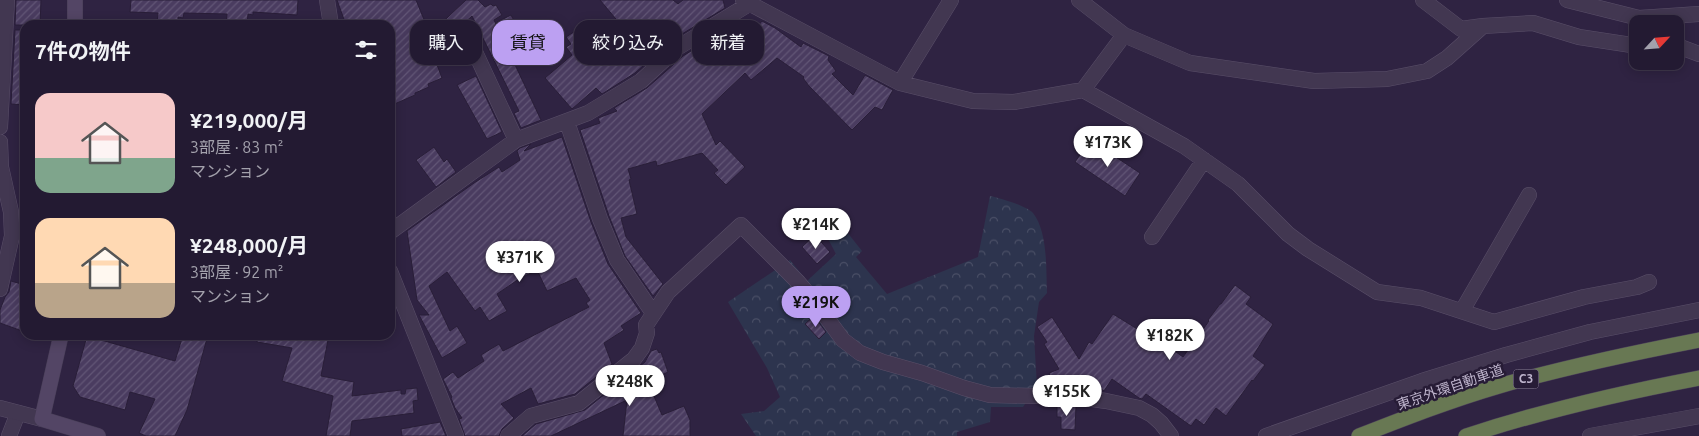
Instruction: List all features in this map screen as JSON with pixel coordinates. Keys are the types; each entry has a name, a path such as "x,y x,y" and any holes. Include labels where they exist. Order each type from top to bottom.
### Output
{"highway":[{"name":"東京外環自動車道","path":"1359,436 1426,410 1498,386 1572,366 1699,340"},
{"path":"1466,436 1579,403 1699,378"}],"main road":[{"path":"74,0 75,20"},
{"path":"60,340 42,419 98,436"}],"street":[{"path":"0,128 7,0"},
{"path":"327,0 330,20"},
{"path":"900,82 952,0"},
{"path":"1079,0 1124,35 1190,63 1314,81 1387,79 1427,71 1447,58 1483,26"},
{"path":"1423,0 1461,29 1533,23 1579,37 1629,45"},
{"path":"1567,0 1639,18 1699,14"},
{"path":"395,228 516,140 588,113 641,81 677,48 756,3 900,82 973,101 1014,102 1083,90 1184,146 1238,184 1288,234 1308,249 1377,292 1422,298 1494,322 1584,297 1649,282"},
{"path":"1083,90 1124,35"},
{"path":"1684,48 1699,54"},
{"path":"481,65 516,140"},
{"path":"567,122 616,260 653,313"},
{"path":"0,142 2,167 11,212 12,236 0,289"},
{"path":"1152,237 1204,160"},
{"path":"1462,311 1529,195"},
{"path":"508,436 531,416 579,403 634,359 642,348 647,332 646,325 668,292 741,225 798,282 842,340 860,353 990,395 1078,397 1139,408 1152,415 1171,436"},
{"path":"395,284 456,436"},
{"path":"1266,436 1422,381 1506,355 1590,332 1699,310"},
{"path":"0,408 42,419"},
{"path":"9,436 18,413"},
{"path":"1590,436 1699,416"}],"green space":[{"path":"990,196 1030,210 1038,221 1044,241 1047,293 1039,302 1034,336 1037,386 1023,407 991,407 990,422 957,432 957,436 756,436 741,414 764,411 780,397 767,368 728,302 790,260 807,281 836,254 822,227 839,222 862,251 856,257 887,294 978,257"}],"building":[{"path":"16,0 41,0 40,20 20,20 20,25 15,25"},
{"path":"131,0 298,0 297,15 253,12 253,15 248,14 247,20 226,20 227,14 184,13 183,18 178,17 178,20 157,20 158,13 130,12"},
{"path":"337,0 416,0 424,20 410,20 410,65 437,65 442,78 428,84 429,87 415,93 415,95 395,104 395,20 344,20"},
{"path":"466,0 478,0 485,7 491,4 493,6 496,5 502,15 492,20 492,56 482,36 482,20 474,20 472,16 468,20 445,20"},
{"path":"600,0 673,0 678,4 683,0 723,0 725,8 705,20 692,20 692,28 682,34 682,20 617,20"},
{"path":"511,15 514,20 501,20"},
{"path":"764,22 801,47 803,43 829,56 828,60 836,71 832,74 853,95 865,75 893,90 882,110 875,107 852,130 809,86 804,77 777,58 751,80 745,73 702,114 716,145 720,141 745,167 726,185 714,173 718,170 702,153 657,166 656,161 628,169 637,214 621,218 626,237 663,284 653,296 625,256 609,216 580,130 600,123 598,118 617,111 614,108 647,88 673,65 682,65 683,56 692,50 692,65 764,65"},
{"path":"15,30 20,30 20,105 11,104"},
{"path":"574,32 574,65 644,65 602,94 596,88 572,109 545,78 560,65 564,65 564,62 572,55 566,47 571,44 566,37"},
{"path":"496,65 515,65 541,120 521,128 514,113 519,111"},
{"path":"476,76 502,132 487,139 457,85"},
{"path":"562,137 591,222 608,264 641,313 621,326 624,330 604,343 612,364 575,394 538,404 531,388 501,404 514,418 502,429 499,436 465,436 459,419 462,418 455,408 443,379 453,372 458,378 484,361 481,355 499,344 503,351 589,307 586,303 590,300 576,278 547,291 537,270 519,279 497,294 507,311 489,321 480,307 475,311 447,272 429,286 450,331 457,326 467,343 442,358 419,315 429,315 417,300 407,231 499,167 502,172 520,160 517,151 520,148 531,144 524,151"},
{"path":"1090,140 1140,173 1125,196 1075,162"},
{"path":"434,147 444,162 447,159 456,172 436,187 416,160"},
{"path":"815,235 830,252 817,264 802,247"},
{"path":"11,281 20,284 20,330 0,323 0,310 9,292"},
{"path":"1235,285 1251,297 1246,304 1273,324 1253,356 1265,365 1226,416 1216,408 1204,425 1196,419 1191,426 1146,394 1142,399 1139,398 1112,379 1104,391 1092,383 1081,388 1055,387 1049,373 1059,369 1044,344 1047,342 1037,327 1052,317 1079,359 1089,342 1092,344 1113,314 1160,343 1161,341 1183,357"},
{"path":"814,316 826,332 819,339 805,324"},
{"path":"86,340 101,340 175,361 181,340 207,340 187,410 175,436 146,436 139,433 155,399 130,392 125,410 80,397 73,386"},
{"path":"257,340 328,340 321,376 354,382 352,396 401,390 401,394 405,394 406,389 417,388 418,400 413,401 414,413 352,421 350,436 326,436 333,396 282,381 292,348 257,342"},
{"path":"657,349 659,353 661,352 668,372 648,382 662,415 684,406 690,420 690,436 623,436 627,400 551,436 522,436 536,424 585,410 645,362 651,351"},
{"path":"1057,406 1076,406 1075,430 1061,429 1061,417 1057,417"},
{"path":"440,422 446,436 402,436 401,429"}]}
